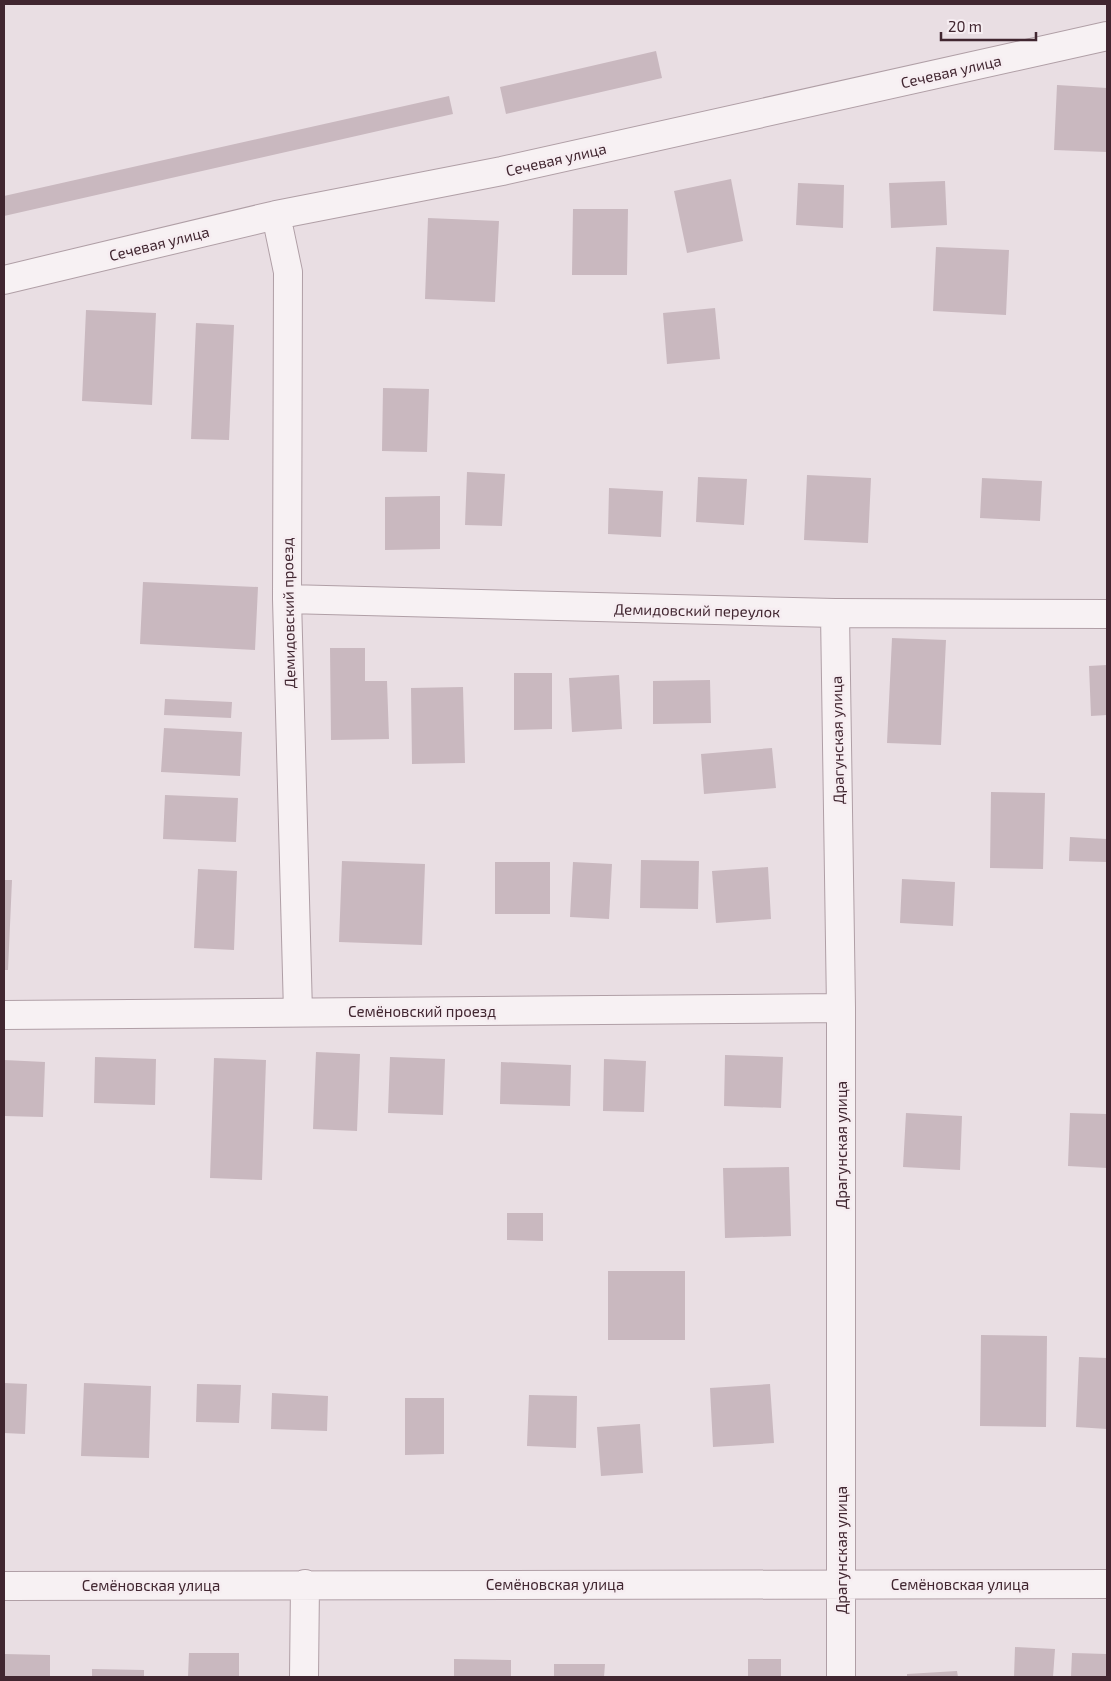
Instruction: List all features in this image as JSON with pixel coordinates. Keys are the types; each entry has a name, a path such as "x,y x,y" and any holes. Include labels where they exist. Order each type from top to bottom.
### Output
{"street":[{"name":"Сечевая улица","path":"4,280 276,215 502,171 1107,36"},
{"name":"Демидовский проезд","path":"276,215 288,272 287,599 298,1012"},
{"name":"Демидовский переулок","path":"287,599 834,613 1107,614"},
{"name":"Драгунская улица","path":"834,613 841,1008 841,1677"},
{"name":"Семёновский проезд","path":"4,1015 841,1008"},
{"path":"304,1677 305,1584"},
{"name":"Семёновская улица","path":"4,1586 1107,1584"}],"building":[{"path":"656,51 662,78 506,114 500,87"},
{"path":"1057,85 1107,88 1107,152 1054,150"},
{"path":"449,96 453,114 4,216 4,196"},
{"path":"731,179 743,241 687,253 674,191"},
{"path":"945,181 947,225 891,228 889,183"},
{"path":"798,183 844,185 843,228 796,225"},
{"path":"573,209 628,209 627,275 572,275"},
{"path":"428,218 499,221 495,302 425,299"},
{"path":"936,247 1009,250 1006,315 933,311"},
{"path":"715,308 720,359 667,364 663,313"},
{"path":"86,310 156,313 152,405 82,401"},
{"path":"196,323 234,325 229,440 191,439"},
{"path":"383,388 429,389 427,452 382,451"},
{"path":"467,472 505,474 502,526 465,525"},
{"path":"807,475 871,478 868,543 804,540"},
{"path":"698,477 747,479 744,525 696,522"},
{"path":"982,478 1042,481 1040,521 980,518"},
{"path":"609,488 663,491 661,537 608,534"},
{"path":"440,496 440,549 385,550 385,497"},
{"path":"143,582 258,587 255,650 140,644"},
{"path":"892,638 946,640 941,745 887,743"},
{"path":"330,648 365,648 365,681 387,681 389,739 331,740"},
{"path":"1107,665 1107,715 1091,716 1089,666"},
{"path":"514,673 552,673 552,729 514,730"},
{"path":"619,675 622,729 572,732 569,678"},
{"path":"710,680 711,723 653,724 653,681"},
{"path":"463,687 465,763 412,764 411,688"},
{"path":"165,699 232,702 231,718 164,715"},
{"path":"164,728 242,732 240,776 161,772"},
{"path":"772,748 776,788 704,794 701,754"},
{"path":"991,792 1045,793 1043,869 990,868"},
{"path":"165,795 238,798 236,842 163,839"},
{"path":"1070,837 1107,839 1107,862 1069,861"},
{"path":"641,860 699,861 698,909 640,908"},
{"path":"342,861 425,864 422,945 339,942"},
{"path":"495,862 550,862 550,914 495,914"},
{"path":"573,862 612,864 609,919 570,917"},
{"path":"768,867 771,919 716,923 712,871"},
{"path":"198,869 237,871 234,950 194,948"},
{"path":"902,879 955,882 953,926 900,923"},
{"path":"4,880 12,880 8,970 4,970"},
{"path":"316,1052 360,1054 357,1131 313,1129"},
{"path":"725,1055 783,1057 781,1108 724,1106"},
{"path":"95,1057 156,1059 155,1105 94,1103"},
{"path":"390,1057 445,1059 443,1115 388,1113"},
{"path":"214,1058 266,1060 262,1180 210,1178"},
{"path":"604,1059 646,1061 644,1112 603,1111"},
{"path":"4,1060 45,1062 43,1117 4,1116"},
{"path":"501,1062 571,1065 570,1106 500,1104"},
{"path":"906,1113 962,1116 960,1170 903,1167"},
{"path":"1070,1113 1107,1114 1107,1168 1068,1166"},
{"path":"789,1167 791,1236 725,1238 723,1168"},
{"path":"507,1213 543,1213 543,1241 507,1240"},
{"path":"608,1271 685,1271 685,1340 608,1340"},
{"path":"981,1335 1047,1336 1046,1427 980,1426"},
{"path":"1079,1357 1107,1358 1107,1429 1076,1427"},
{"path":"4,1383 27,1384 25,1434 4,1433"},
{"path":"84,1383 151,1386 149,1458 81,1456"},
{"path":"197,1384 241,1385 239,1423 196,1422"},
{"path":"770,1384 774,1443 713,1447 710,1388"},
{"path":"272,1393 328,1396 327,1431 271,1429"},
{"path":"529,1395 577,1396 576,1448 527,1446"},
{"path":"405,1398 444,1398 444,1454 405,1455"},
{"path":"640,1424 643,1473 601,1476 597,1427"},
{"path":"1015,1647 1055,1649 1053,1677 1014,1677"},
{"path":"189,1653 239,1653 239,1677 188,1677"},
{"path":"1072,1653 1107,1654 1107,1677 1071,1677"},
{"path":"4,1654 50,1655 50,1677 4,1677"},
{"path":"454,1659 511,1660 511,1677 454,1677"},
{"path":"748,1659 781,1659 781,1677 748,1677"},
{"path":"554,1664 605,1664 604,1677 554,1677"},
{"path":"92,1669 144,1670 144,1677 92,1677"},
{"path":"957,1671 958,1677 907,1677 907,1674"}]}
